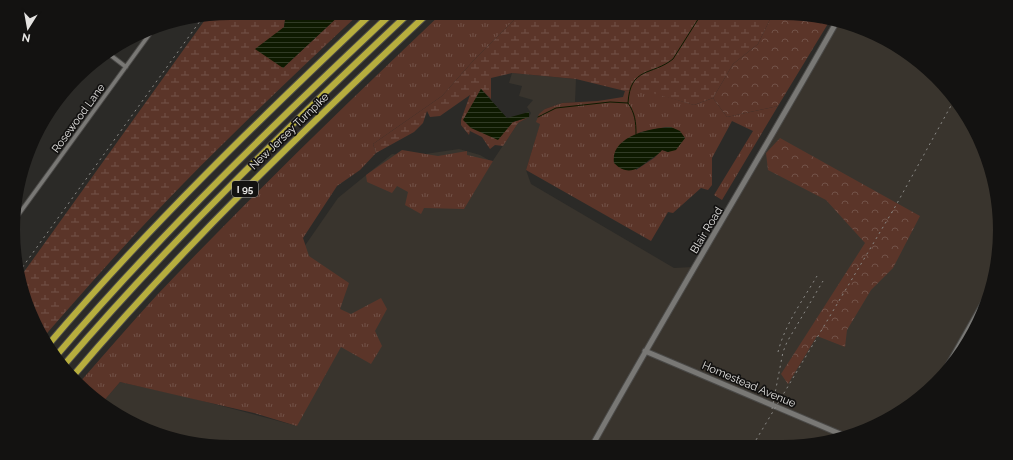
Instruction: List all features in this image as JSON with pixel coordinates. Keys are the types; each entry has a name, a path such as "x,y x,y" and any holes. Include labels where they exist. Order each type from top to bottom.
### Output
{"highway":[{"path":"52,341 126,257 212,167 365,20"},
{"name":"New Jersey Turnpike","path":"59,353 130,272 217,182 274,125 385,20"},
{"name":"New Jersey Turnpike","path":"67,362 144,275 225,190 282,133 402,20"},
{"name":"New Jersey Turnpike","path":"76,372 154,284 245,188 421,20"}],"street":[{"name":"Blair Road","path":"595,440 645,351 780,122 834,26"},
{"name":"Rosewood Lane","path":"21,212 147,38"},
{"path":"112,56 126,67"},
{"path":"960,343 967,331"},
{"name":"Homestead Avenue","path":"645,351 838,433"}],"shaded area":[{"path":"285,20 334,20 283,68 255,49 284,27"},
{"path":"835,27 851,31 888,48 911,63 921,72 941,92 958,113 982,162 989,189 993,216 993,244 989,271 982,298 965,335 950,358 911,397 900,405 876,418 851,429 837,433 797,440 216,440 189,436 162,429 125,412 105,399 120,382 188,397 297,426 202,394 338,198 392,154 412,156 459,149 480,155 492,162 518,123 529,117 531,113 527,107 533,100 519,96 522,86 509,83 512,73 576,79 575,102 562,103 545,109 526,170 531,184 674,268 693,267"},
{"path":"481,89 507,118 529,112 529,117 513,122 498,140 471,128 463,120"},
{"path":"671,127 680,131 685,138 676,150 668,152 662,150 640,167 632,170 623,169 614,163 614,154 618,146 625,140 634,135 653,129"}],"green space":[{"path":"216,20 285,20 283,68 334,20 353,20 271,97 183,184 111,260 47,333 31,298 24,272 203,22"},
{"path":"435,20 514,20 473,61 442,96 373,144 376,153 360,170 337,186 303,238 309,256 349,283 340,309 351,314 381,298 387,309 375,331 382,346 371,364 341,347 297,426 254,413 120,382 105,399 102,397 83,379 157,295 369,82"},
{"path":"514,20 770,20 758,44 733,64 713,98 694,105 638,89 625,91 576,79 512,73 491,78 491,99 481,89 464,120 513,122 529,117 518,123 503,146 495,145 490,149 482,137 470,131 469,135 461,125 461,120 470,95 440,116 430,117 427,111 423,123 414,132 376,153 373,144 442,96 473,61"},
{"path":"770,20 797,20 827,25 778,106 727,117 713,98 733,64 758,44"},
{"path":"638,88 694,105 713,98 727,117 778,106 722,200 714,195 753,131 732,121 712,158 712,185 708,190 701,188 673,213 668,212 651,241 526,170 540,124 536,122 539,114 545,109 562,103 598,101 623,97 625,91","holes":["671,127 685,138 680,144 668,152 662,150 654,158 636,170 625,140 641,132"]},
{"path":"780,138 920,216 893,268 871,290 847,330 845,347 817,336 788,384 781,374 865,243 826,200 768,170 766,153"},
{"path":"402,150 438,156 467,151 467,155 493,161 464,209 424,208 421,214 405,205 408,192 397,186 392,193 367,182 366,175"}],"waterway":[{"path":"628,103 633,83 638,77 673,59 698,20"},
{"path":"538,117 556,108 610,102 628,103 635,118 636,134"}],"railway":[{"path":"23,266 199,23"},
{"path":"756,440 895,207 952,104"},
{"path":"778,352 790,322 817,276"},
{"path":"772,409 783,352 787,342 823,281"}]}
